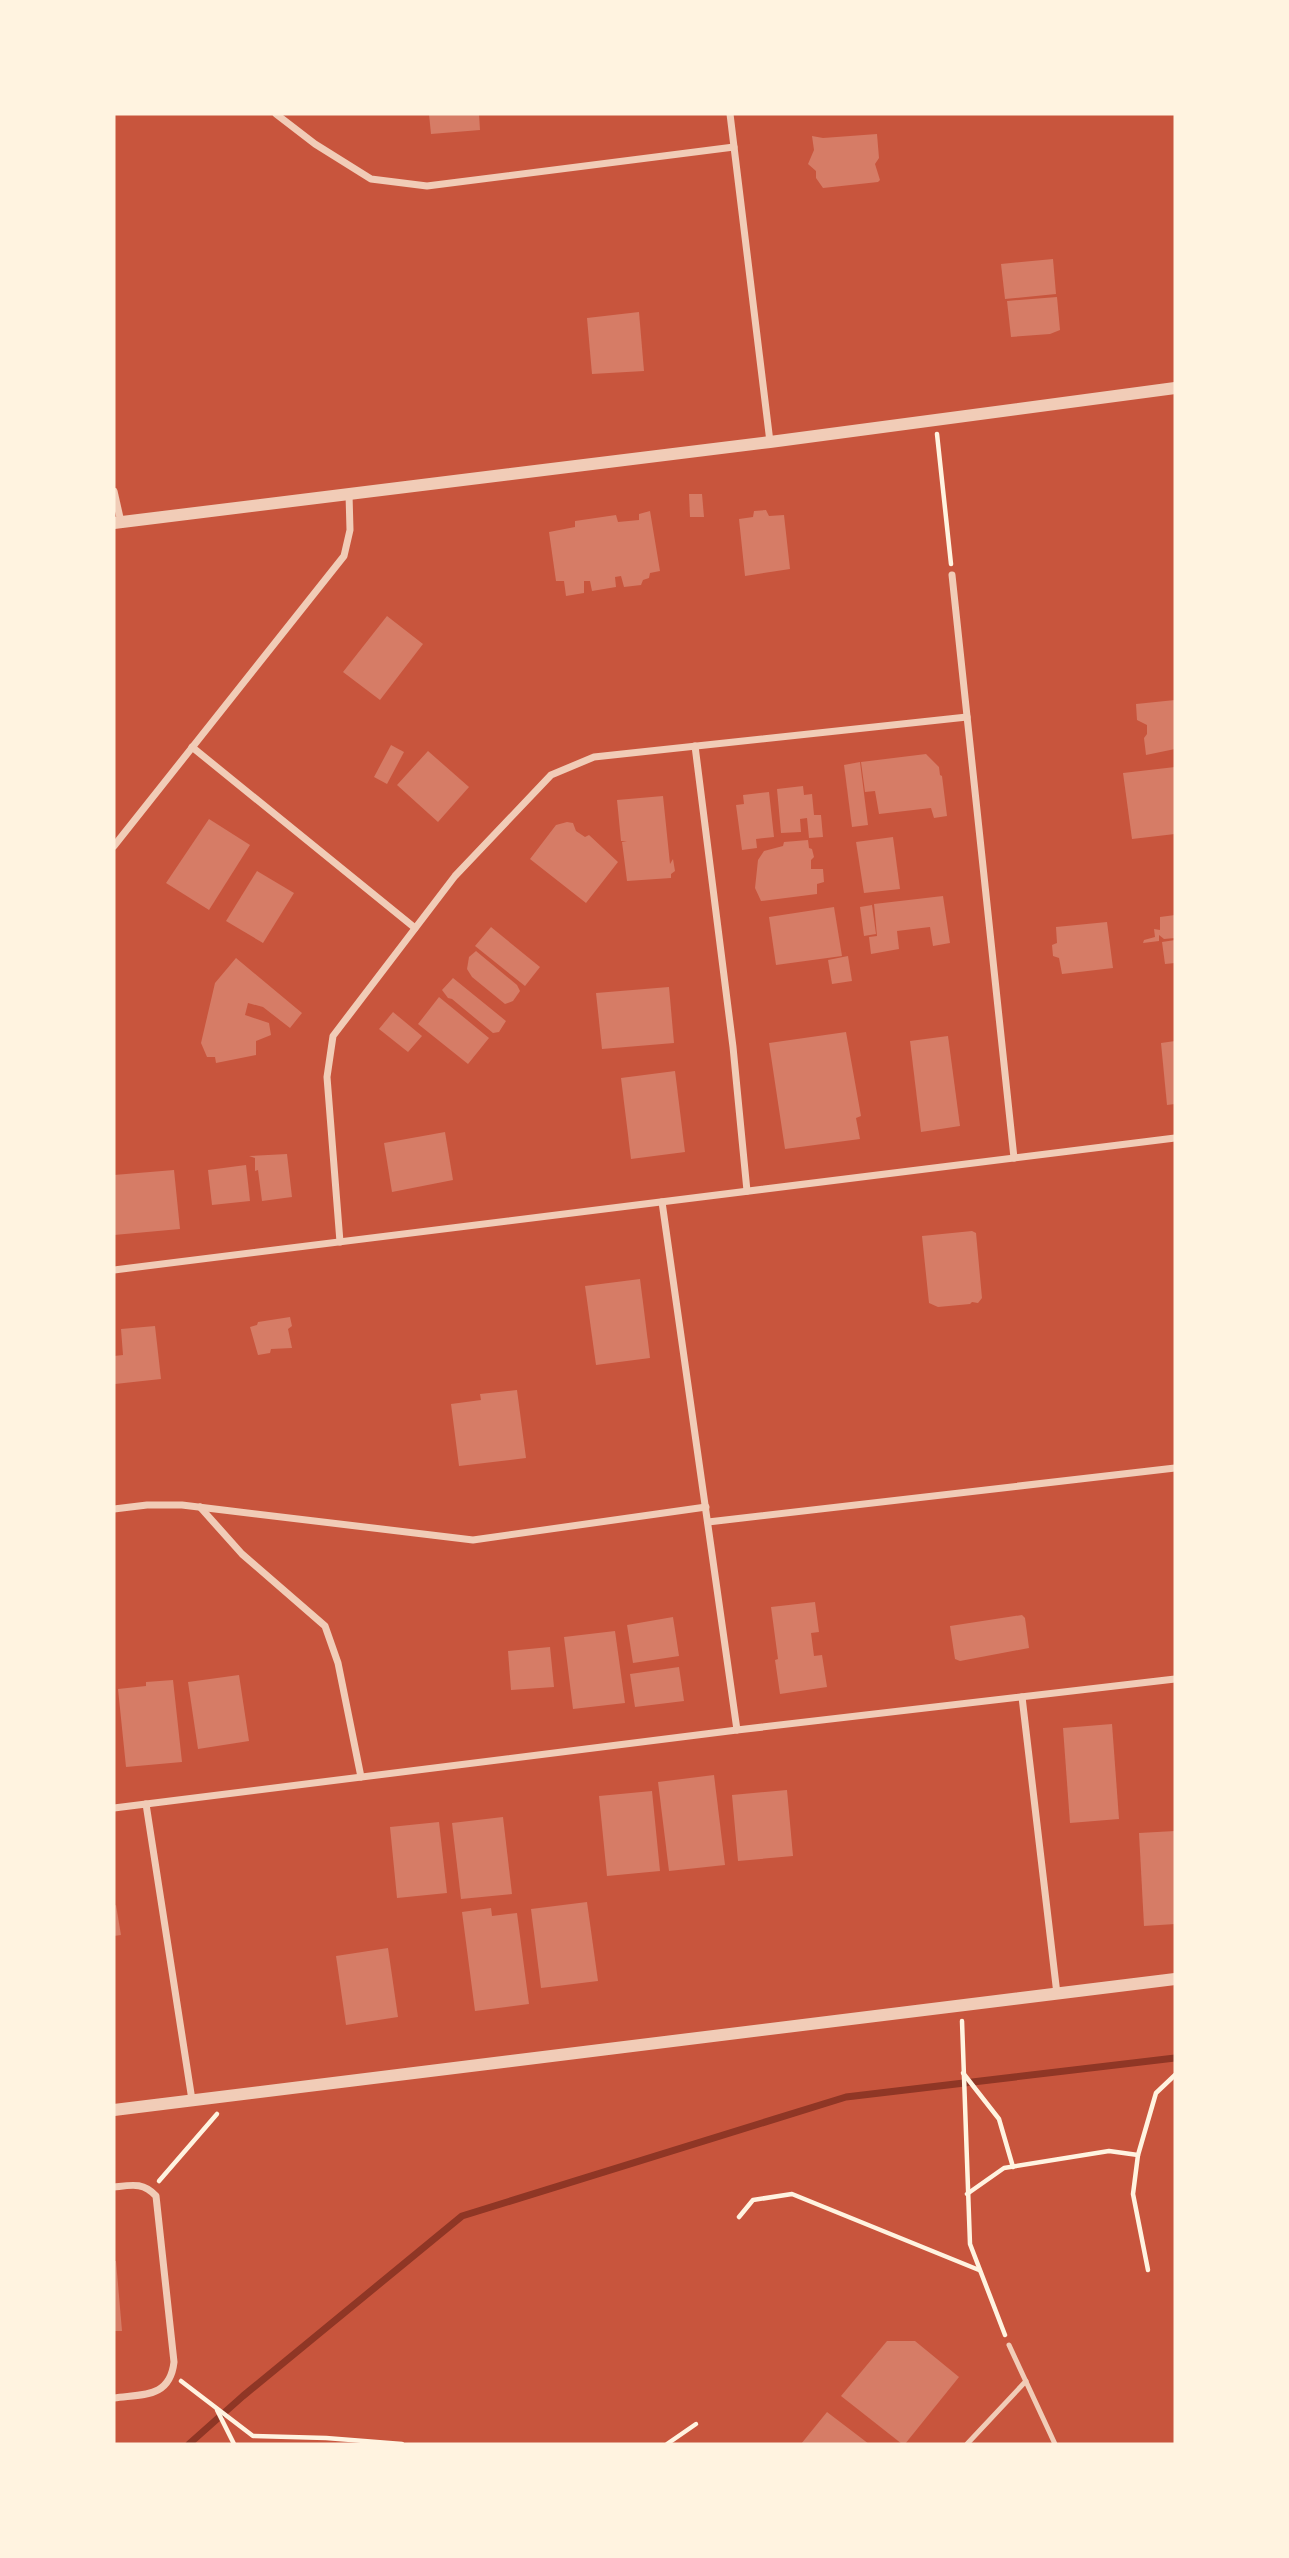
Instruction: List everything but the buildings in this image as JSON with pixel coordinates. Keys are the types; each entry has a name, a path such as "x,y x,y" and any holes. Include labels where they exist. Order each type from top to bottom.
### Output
{"street":[{"path":"276,114 315,144 371,179 427,186 734,147"},
{"path":"730,114 770,442"},
{"path":"114,491 118,523 770,442 1175,388"},
{"path":"114,846 344,556 350,530 349,494"},
{"path":"952,575 1014,1158"},
{"path":"340,1242 327,1077 333,1036 455,876 551,775 594,757 967,718"},
{"path":"695,746 733,1048 747,1191"},
{"path":"192,747 415,928"},
{"path":"114,1270 1175,1138"},
{"path":"662,1202 737,1730"},
{"path":"708,1522 1175,1468"},
{"path":"114,1509 147,1505 200,1506 473,1539 706,1507"},
{"path":"200,1506 242,1554 325,1626 338,1663 361,1777"},
{"path":"114,1808 737,1730 1175,1679"},
{"path":"1022,1697 1057,1994"},
{"path":"146,1804 192,2100"},
{"path":"114,2109 1175,1979"},
{"path":"114,2187 138,2184 156,2196 174,2362 166,2385 158,2391 114,2398"}],"lane":[{"path":"1009,2345 1055,2444"},
{"path":"967,2444 1026,2381"}],"path":[{"path":"935,420 952,575"},
{"path":"961,2006 966,2195 970,2244 1009,2345"},
{"path":"963,2073 999,2119 1013,2167"},
{"path":"1147,2270 1133,2194 1138,2155 1156,2093 1175,2075"},
{"path":"150,2190 234,2095"},
{"path":"966,2195 1004,2168 1109,2151 1138,2155"},
{"path":"738,2217 753,2200 792,2194 980,2271"},
{"path":"172,2374 253,2436 402,2444"},
{"path":"217,2409 234,2444"},
{"path":"667,2444 696,2424"}],"waterway":[{"path":"189,2444 243,2396 462,2216 846,2097 1175,2058"}]}
